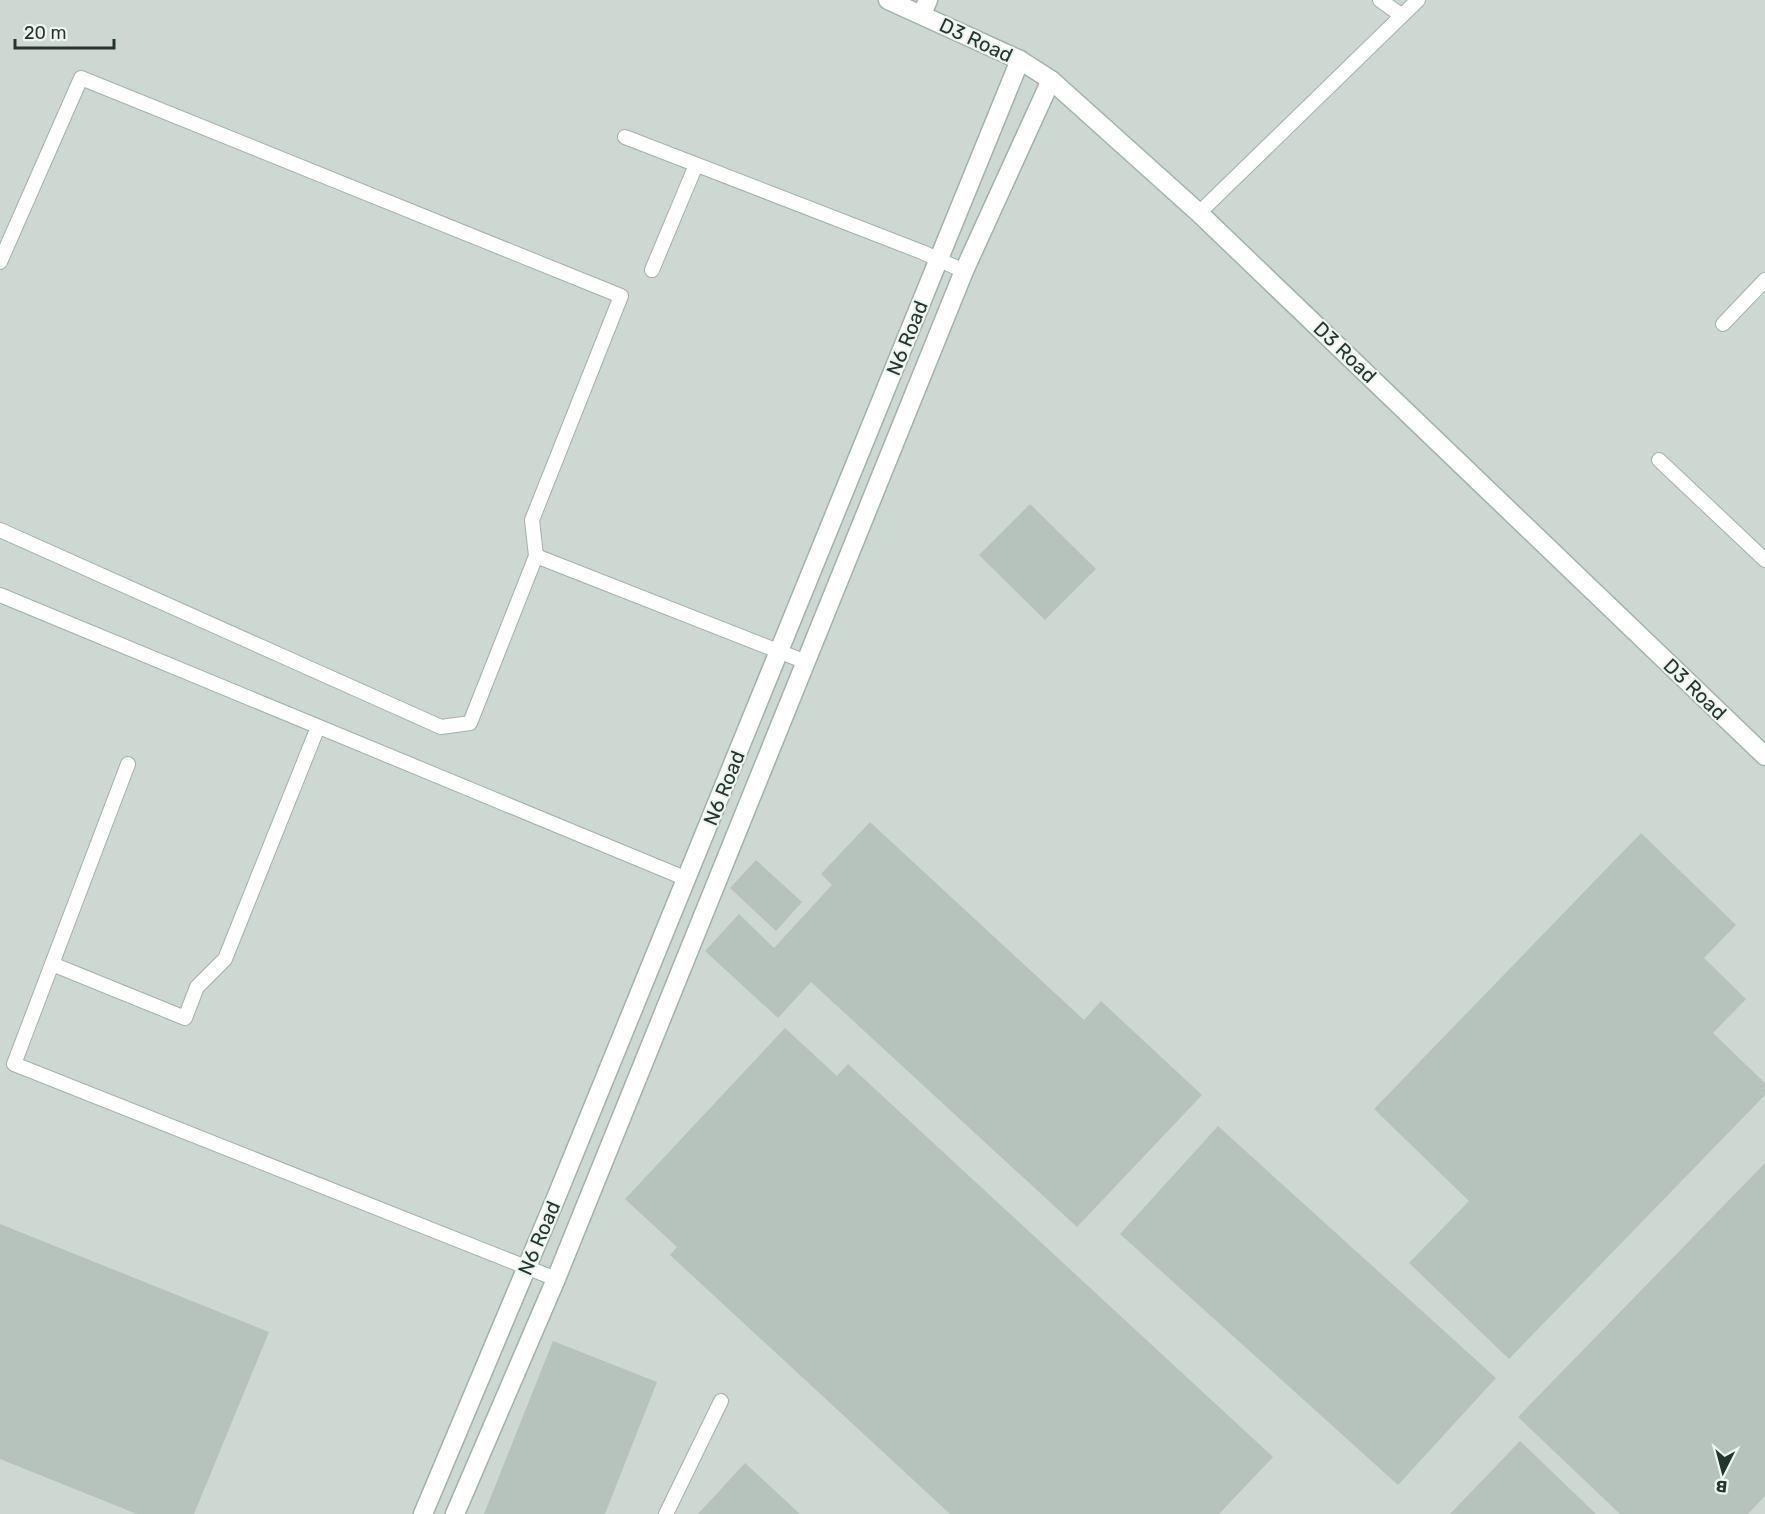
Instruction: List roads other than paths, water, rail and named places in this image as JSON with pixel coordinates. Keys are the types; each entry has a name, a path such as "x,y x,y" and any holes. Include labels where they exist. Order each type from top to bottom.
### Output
{"street":[{"name":"D3 Road","path":"888,0 925,7 1051,80 1199,213 1765,756"},
{"name":"N6 Road","path":"423,1514 687,879 1020,60"},
{"name":"N6 Road","path":"455,1514 556,1278 964,271 1051,80"}],"lane":[{"path":"1380,0 1401,15"},
{"path":"1199,213 1418,0"},
{"path":"0,262 81,78 621,296 532,520 536,556 470,723 441,727 0,530"},
{"path":"625,137 964,271"},
{"path":"652,270 696,165"},
{"path":"1723,324 1765,280"},
{"path":"1659,460 1765,560"},
{"path":"536,556 806,662"},
{"path":"0,595 687,879"},
{"path":"52,964 185,1018 197,987 225,959 318,727"},
{"path":"128,764 14,1064 556,1278"},
{"path":"666,1514 721,1401"}]}
